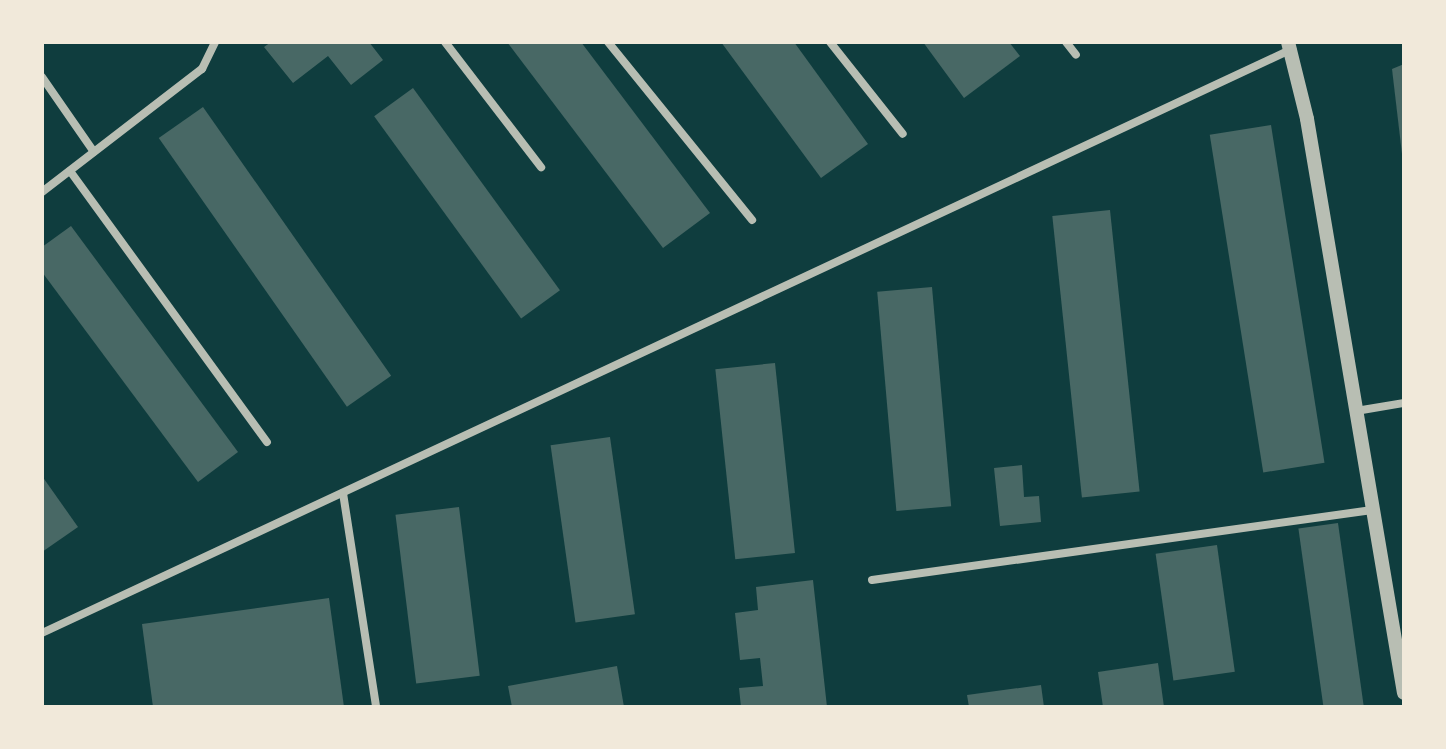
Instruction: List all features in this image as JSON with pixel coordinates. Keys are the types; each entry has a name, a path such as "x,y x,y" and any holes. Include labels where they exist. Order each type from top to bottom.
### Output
{"street":[{"path":"42,192 202,69 215,42"},
{"path":"461,42 448,46 541,167"},
{"path":"608,42 752,220"},
{"path":"830,42 903,134"},
{"path":"1066,42 1076,55"},
{"path":"42,633 1295,44 1404,693"},
{"path":"42,77 94,152"},
{"path":"70,171 267,442"},
{"path":"1355,411 1404,403"},
{"path":"343,493 376,707"},
{"path":"872,580 1372,510"}],"building":[{"path":"271,42 369,42 383,60 351,85 328,56 293,83 264,47"},
{"path":"507,42 581,42 710,213 663,248"},
{"path":"721,42 794,42 868,144 821,178"},
{"path":"923,42 1009,42 1020,56 964,98"},
{"path":"1404,64 1404,154 1402,154 1392,69"},
{"path":"413,88 560,290 521,318 374,116"},
{"path":"203,107 391,376 347,407 159,138"},
{"path":"1271,125 1325,463 1263,472 1210,135"},
{"path":"1110,210 1140,491 1082,498 1052,216"},
{"path":"71,226 238,452 198,482 42,272 42,247"},
{"path":"932,287 951,506 896,511 877,292"},
{"path":"775,363 795,553 735,559 715,369"},
{"path":"610,437 635,614 575,623 551,445"},
{"path":"1022,465 1024,497 1039,496 1041,522 1000,526 994,468"},
{"path":"42,476 78,527 42,552"},
{"path":"459,507 480,676 416,684 395,515"},
{"path":"1338,523 1364,707 1323,707 1298,529"},
{"path":"1217,545 1235,672 1173,680 1156,554"},
{"path":"813,580 827,707 741,707 739,688 763,686 760,658 740,660 735,613 758,610 756,587"},
{"path":"329,598 344,707 153,707 142,624"},
{"path":"1158,663 1164,707 1103,707 1098,672"},
{"path":"617,666 624,707 512,707 508,686"},
{"path":"1041,685 1044,707 969,707 967,695"}]}
